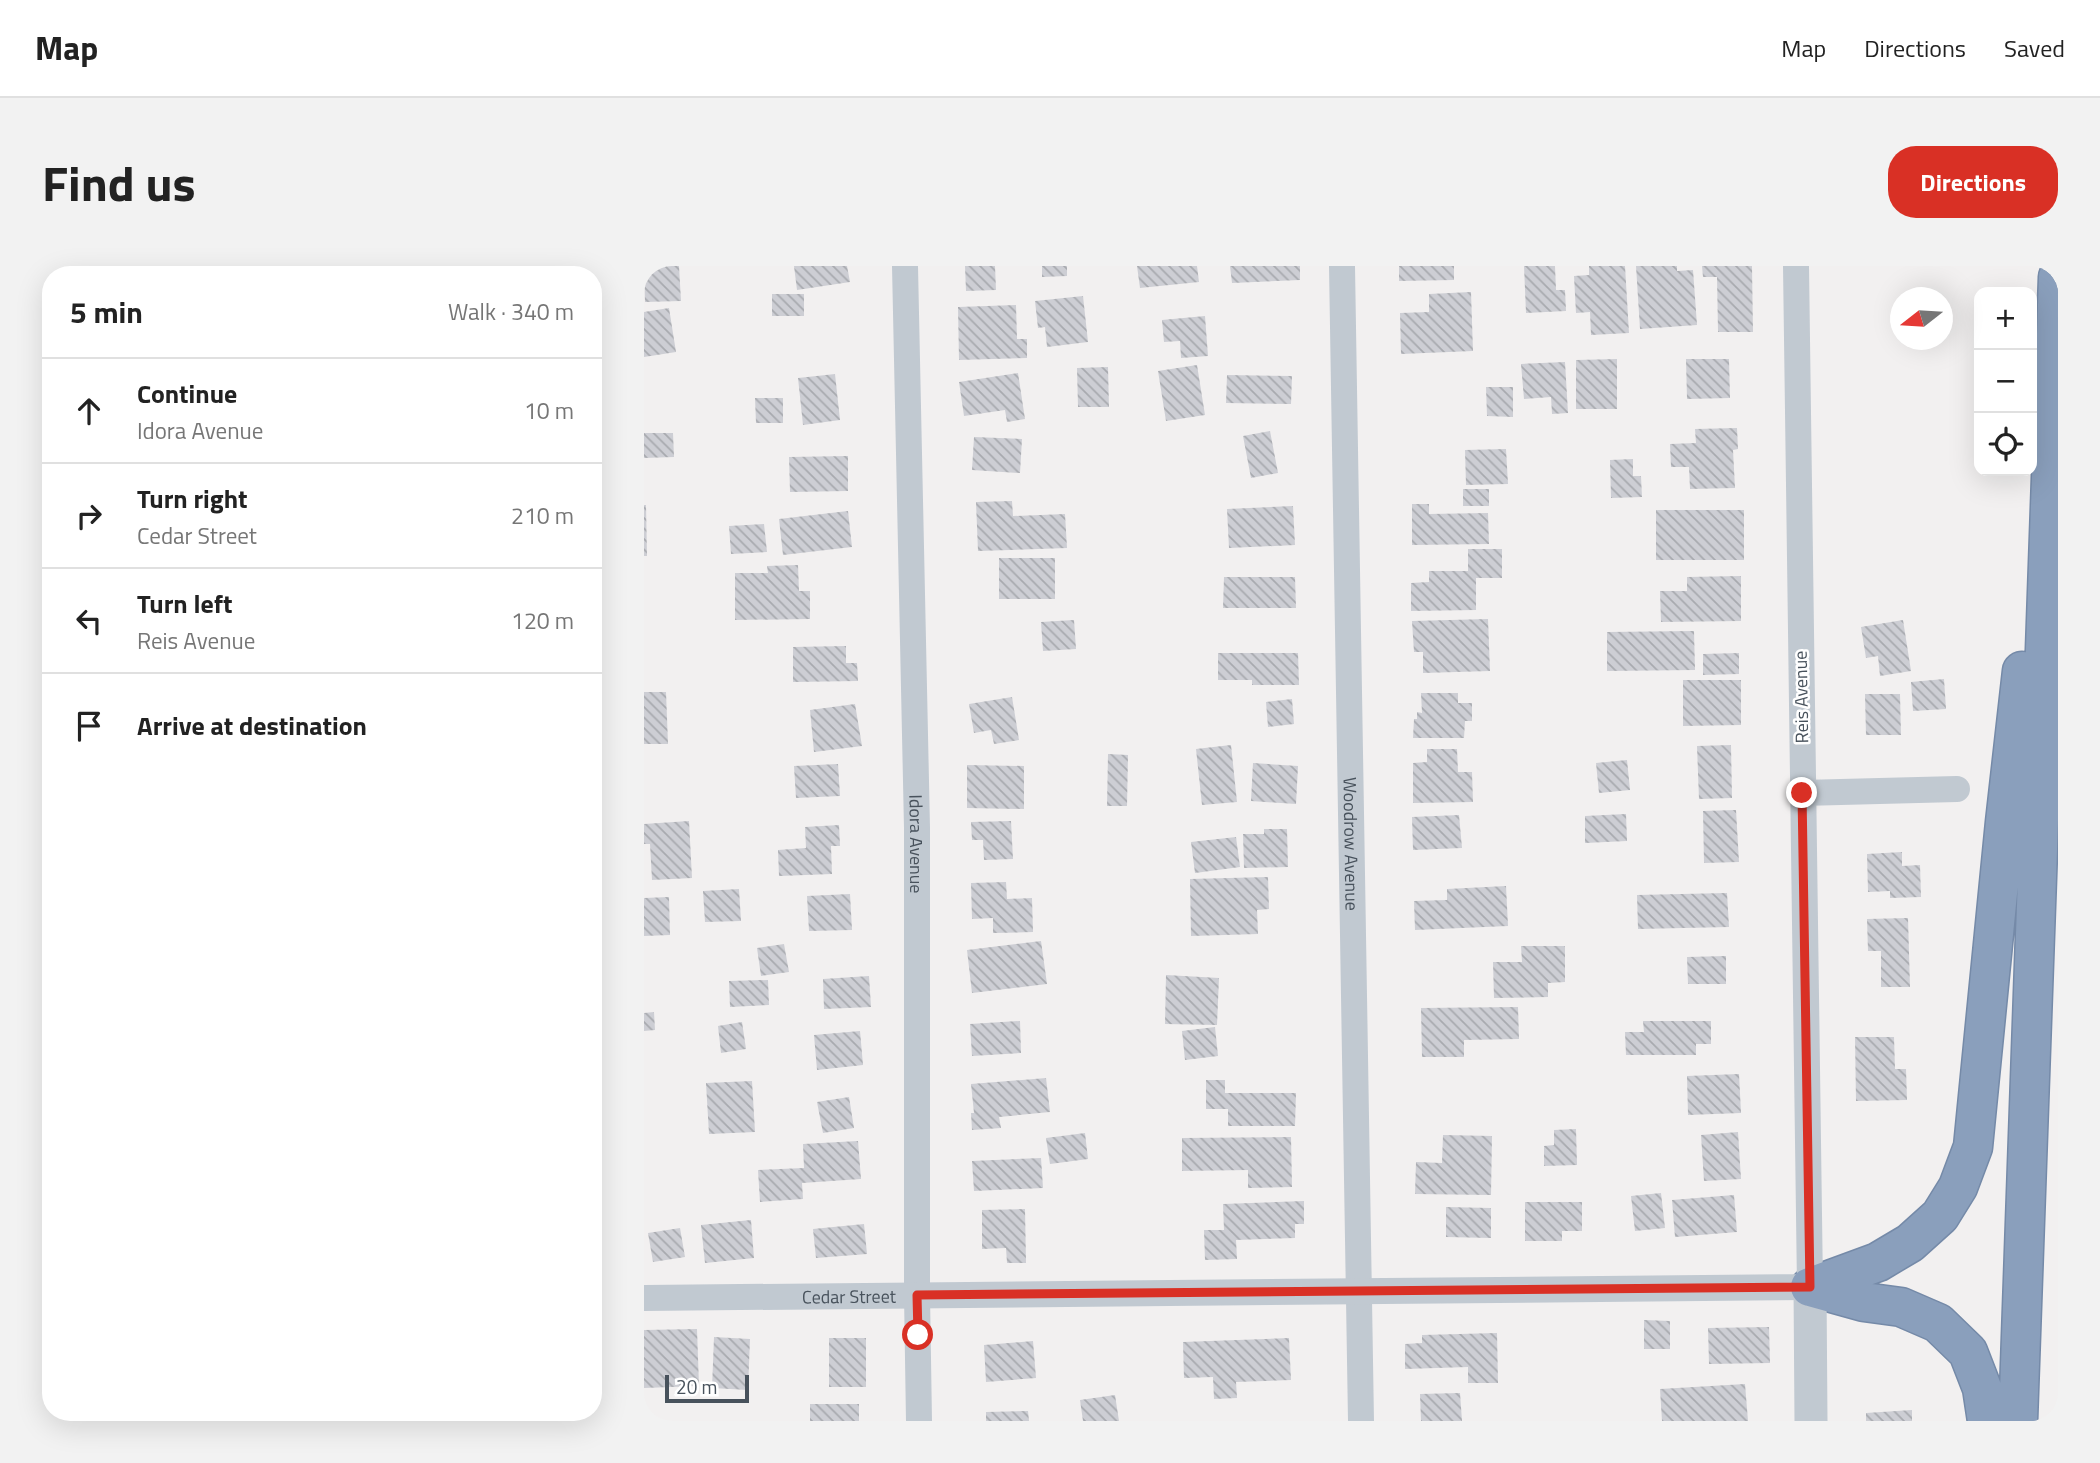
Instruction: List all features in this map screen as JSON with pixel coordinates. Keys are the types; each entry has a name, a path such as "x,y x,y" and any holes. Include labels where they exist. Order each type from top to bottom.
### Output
{"highway":[{"path":"2018,1421 2058,276"},
{"path":"1810,1287 1878,1262 1910,1243 1940,1216 1958,1187 1973,1147 2016,717 2050,475"},
{"path":"1810,1287 1864,1302 1901,1307 1938,1323 1968,1352 1982,1388 1987,1421"}],"street":[{"name":"Idora Avenue","path":"905,266 917,828 919,1421"},
{"name":"Woodrow Avenue","path":"1342,266 1361,1421"},
{"name":"Reis Avenue","path":"1796,266 1811,1421"},
{"path":"1802,793 1957,789"},
{"name":"Cedar Street","path":"644,1297 1810,1287"}],"building":[{"path":"644,266 679,266 681,301 645,302"},
{"path":"794,266 847,266 850,282 797,290"},
{"path":"965,266 995,266 996,290 966,291"},
{"path":"1042,266 1067,266 1067,276 1042,277"},
{"path":"1137,266 1197,266 1199,282 1140,288"},
{"path":"1230,266 1300,266 1300,280 1232,283"},
{"path":"1399,266 1454,266 1454,280 1399,281"},
{"path":"1524,266 1555,266 1556,290 1565,290 1566,311 1526,313"},
{"path":"1589,266 1625,266 1629,333 1591,335 1590,312 1576,313 1574,276 1589,275"},
{"path":"1636,266 1677,266 1677,271 1693,270 1697,325 1640,329"},
{"path":"1702,266 1752,266 1753,332 1718,332 1717,277 1703,277"},
{"path":"1471,292 1473,351 1401,354 1400,313 1429,312 1429,294"},
{"path":"772,294 804,294 804,316 772,316"},
{"path":"1083,296 1088,342 1047,347 1045,327 1038,328 1035,301"},
{"path":"1016,305 1017,339 1027,339 1027,358 959,360 958,307"},
{"path":"669,308 676,352 644,357 644,312"},
{"path":"1205,316 1208,356 1181,358 1180,341 1164,342 1162,320"},
{"path":"1617,359 1617,409 1576,409 1576,360"},
{"path":"1686,359 1729,359 1730,398 1687,399"},
{"path":"1565,362 1568,413 1552,414 1551,397 1524,399 1521,364"},
{"path":"1197,365 1205,415 1166,421 1158,371"},
{"path":"1108,367 1109,407 1078,407 1077,368"},
{"path":"1018,373 1025,419 1007,422 1005,410 964,416 959,382"},
{"path":"835,374 840,420 803,425 798,378"},
{"path":"1227,375 1292,376 1291,404 1226,403"},
{"path":"1486,387 1513,387 1513,417 1487,416"},
{"path":"755,398 783,398 783,423 756,423"},
{"path":"1737,428 1738,449 1733,450 1735,488 1690,489 1689,467 1671,467 1670,444 1696,443 1695,429"},
{"path":"1270,431 1278,473 1251,478 1243,436"},
{"path":"644,433 673,433 674,457 644,458"},
{"path":"974,437 1022,439 1020,473 972,470"},
{"path":"1506,449 1508,484 1466,485 1465,450"},
{"path":"848,456 848,491 790,492 789,457"},
{"path":"1633,459 1633,476 1641,476 1642,497 1611,498 1610,460"},
{"path":"1463,489 1489,489 1489,506 1463,506"},
{"path":"1012,501 1013,516 1065,514 1067,548 978,551 976,502"},
{"path":"1412,504 1429,504 1429,514 1488,513 1489,544 1412,545"},
{"path":"646,505 647,556 644,556"},
{"path":"1293,506 1295,545 1229,548 1227,509"},
{"path":"1656,510 1744,510 1744,560 1656,560"},
{"path":"848,511 852,547 783,555 779,519"},
{"path":"764,524 767,552 731,554 729,526"},
{"path":"1468,549 1502,549 1502,578 1476,578 1476,610 1411,611 1411,583 1429,582 1429,571 1468,571"},
{"path":"999,558 1055,558 1055,599 999,599"},
{"path":"798,565 799,591 810,591 810,619 735,620 735,573 768,573 767,566"},
{"path":"1741,576 1741,621 1661,622 1660,591 1687,591 1687,577"},
{"path":"1224,577 1295,577 1296,608 1223,608"},
{"path":"1488,619 1490,671 1423,673 1423,652 1414,652 1412,621"},
{"path":"1074,620 1076,649 1043,651 1041,622"},
{"path":"1903,620 1911,671 1880,676 1878,656 1866,658 1861,627"},
{"path":"1694,631 1695,670 1607,671 1607,632"},
{"path":"846,646 846,663 857,663 858,681 793,682 793,647"},
{"path":"1218,653 1298,653 1299,685 1252,685 1252,680 1218,680"},
{"path":"1739,653 1739,674 1703,675 1703,654"},
{"path":"1944,679 1946,709 1913,711 1911,682"},
{"path":"1683,680 1741,680 1741,725 1683,726"},
{"path":"644,692 666,692 668,744 644,744"},
{"path":"1421,693 1458,693 1458,703 1472,703 1472,721 1465,721 1464,738 1413,738 1414,719 1417,719 1417,712 1422,713"},
{"path":"1865,694 1900,694 1901,735 1866,735"},
{"path":"1012,697 1019,740 994,744 991,730 974,733 969,704"},
{"path":"1292,699 1294,724 1268,727 1266,702"},
{"path":"855,704 862,746 814,752 810,710"},
{"path":"1231,745 1237,802 1202,805 1196,749"},
{"path":"1731,745 1732,798 1699,799 1697,746"},
{"path":"1427,749 1457,749 1458,772 1472,772 1473,802 1413,803 1413,763 1427,762"},
{"path":"1108,754 1128,755 1127,806 1107,806"},
{"path":"1627,760 1630,790 1599,793 1596,763"},
{"path":"1253,763 1298,766 1296,804 1251,801"},
{"path":"838,764 840,796 796,798 794,766"},
{"path":"967,765 1024,766 1024,809 967,808"},
{"path":"1736,810 1739,862 1704,863 1703,811"},
{"path":"1626,814 1627,841 1585,843 1585,816"},
{"path":"1459,815 1462,848 1413,850 1412,817"},
{"path":"689,821 692,878 652,880 650,844 644,844 644,824"},
{"path":"1011,821 1013,859 984,860 983,840 972,840 971,822"},
{"path":"839,825 840,846 831,846 832,874 779,876 778,850 806,848 805,827"},
{"path":"1264,829 1287,829 1288,867 1244,868 1243,834 1264,834"},
{"path":"1236,837 1240,867 1195,873 1191,842"},
{"path":"1902,852 1902,866 1920,865 1921,897 1890,898 1890,891 1868,892 1867,854"},
{"path":"1268,877 1269,909 1257,910 1258,934 1191,936 1190,879"},
{"path":"1006,882 1007,899 1032,898 1033,932 993,933 993,918 972,919 971,883"},
{"path":"1506,886 1508,926 1415,930 1414,901 1447,900 1447,889"},
{"path":"739,889 741,921 705,922 703,891"},
{"path":"1727,893 1729,927 1638,929 1637,895"},
{"path":"850,894 852,930 809,931 807,896"},
{"path":"669,897 670,935 644,936 644,898"},
{"path":"1908,918 1910,987 1881,987 1881,951 1868,951 1867,919"},
{"path":"1041,941 1047,984 972,993 967,950"},
{"path":"784,944 789,972 761,976 757,948"},
{"path":"1521,946 1565,946 1565,982 1548,983 1548,997 1494,998 1493,962 1522,962"},
{"path":"1726,956 1726,984 1688,984 1687,957"},
{"path":"1166,975 1219,978 1217,1025 1165,1024"},
{"path":"869,976 871,1007 824,1009 823,979"},
{"path":"768,980 769,1005 730,1007 729,981"},
{"path":"1518,1007 1519,1039 1464,1040 1464,1057 1422,1057 1421,1008"},
{"path":"654,1012 655,1030 644,1031 644,1013"},
{"path":"1020,1021 1021,1053 972,1056 970,1024"},
{"path":"1643,1021 1711,1021 1711,1044 1696,1044 1696,1055 1626,1055 1625,1032 1644,1032"},
{"path":"742,1022 746,1049 721,1053 718,1026"},
{"path":"1215,1027 1218,1056 1185,1060 1182,1031"},
{"path":"860,1031 863,1065 817,1070 814,1035"},
{"path":"1855,1037 1894,1037 1895,1069 1906,1069 1907,1100 1856,1101"},
{"path":"1739,1074 1741,1113 1688,1115 1687,1076"},
{"path":"1046,1078 1050,1112 999,1117 1001,1128 972,1130 971,1113 974,1113 971,1084"},
{"path":"1206,1080 1225,1080 1225,1093 1296,1093 1295,1126 1228,1126 1228,1109 1206,1109"},
{"path":"752,1081 755,1132 709,1134 706,1083"},
{"path":"849,1097 854,1128 823,1133 817,1102"},
{"path":"1576,1129 1577,1165 1544,1166 1544,1146 1554,1145 1554,1130"},
{"path":"1738,1132 1741,1179 1704,1181 1701,1135"},
{"path":"1085,1133 1088,1159 1050,1164 1046,1138"},
{"path":"1443,1135 1492,1136 1491,1195 1415,1194 1416,1162 1442,1163"},
{"path":"1291,1137 1292,1187 1248,1188 1248,1170 1182,1171 1182,1138"},
{"path":"858,1141 861,1179 802,1183 803,1199 760,1202 758,1170 804,1168 803,1144"},
{"path":"1041,1158 1043,1188 974,1191 972,1161"},
{"path":"1661,1193 1665,1228 1635,1231 1631,1196"},
{"path":"1734,1195 1737,1232 1675,1237 1672,1200"},
{"path":"1304,1201 1304,1224 1295,1224 1295,1238 1236,1240 1237,1259 1205,1260 1204,1230 1224,1230 1223,1204"},
{"path":"1525,1202 1582,1202 1582,1231 1562,1231 1562,1241 1525,1241"},
{"path":"1446,1207 1491,1208 1491,1238 1446,1237"},
{"path":"1025,1209 1026,1263 1007,1263 1006,1248 982,1249 982,1210"},
{"path":"751,1220 754,1258 705,1263 701,1225"},
{"path":"864,1224 867,1254 816,1258 813,1229"},
{"path":"680,1228 685,1257 653,1262 648,1233"},
{"path":"1644,1320 1670,1321 1670,1349 1644,1349"},
{"path":"1769,1327 1770,1363 1709,1364 1708,1328"},
{"path":"697,1329 699,1386 644,1388 644,1330"},
{"path":"1497,1333 1498,1383 1468,1383 1468,1367 1405,1369 1405,1344 1422,1343 1422,1335"},
{"path":"714,1337 750,1339 748,1390 712,1388"},
{"path":"829,1338 866,1338 866,1387 829,1387"},
{"path":"1289,1338 1291,1380 1236,1382 1237,1398 1214,1399 1213,1377 1184,1378 1183,1342"},
{"path":"1033,1341 1036,1378 986,1382 984,1345"},
{"path":"1745,1384 1748,1421 1662,1421 1660,1389"},
{"path":"1460,1393 1462,1421 1421,1421 1420,1394"},
{"path":"1115,1395 1119,1421 1083,1421 1080,1400"},
{"path":"810,1404 859,1404 859,1421 810,1421"},
{"path":"1912,1410 1912,1421 1866,1421 1866,1413"},
{"path":"1028,1411 1029,1421 986,1421 986,1412"}],"route":[{"path":"918,1335 917,1295 1810,1287 1802,793"}]}
